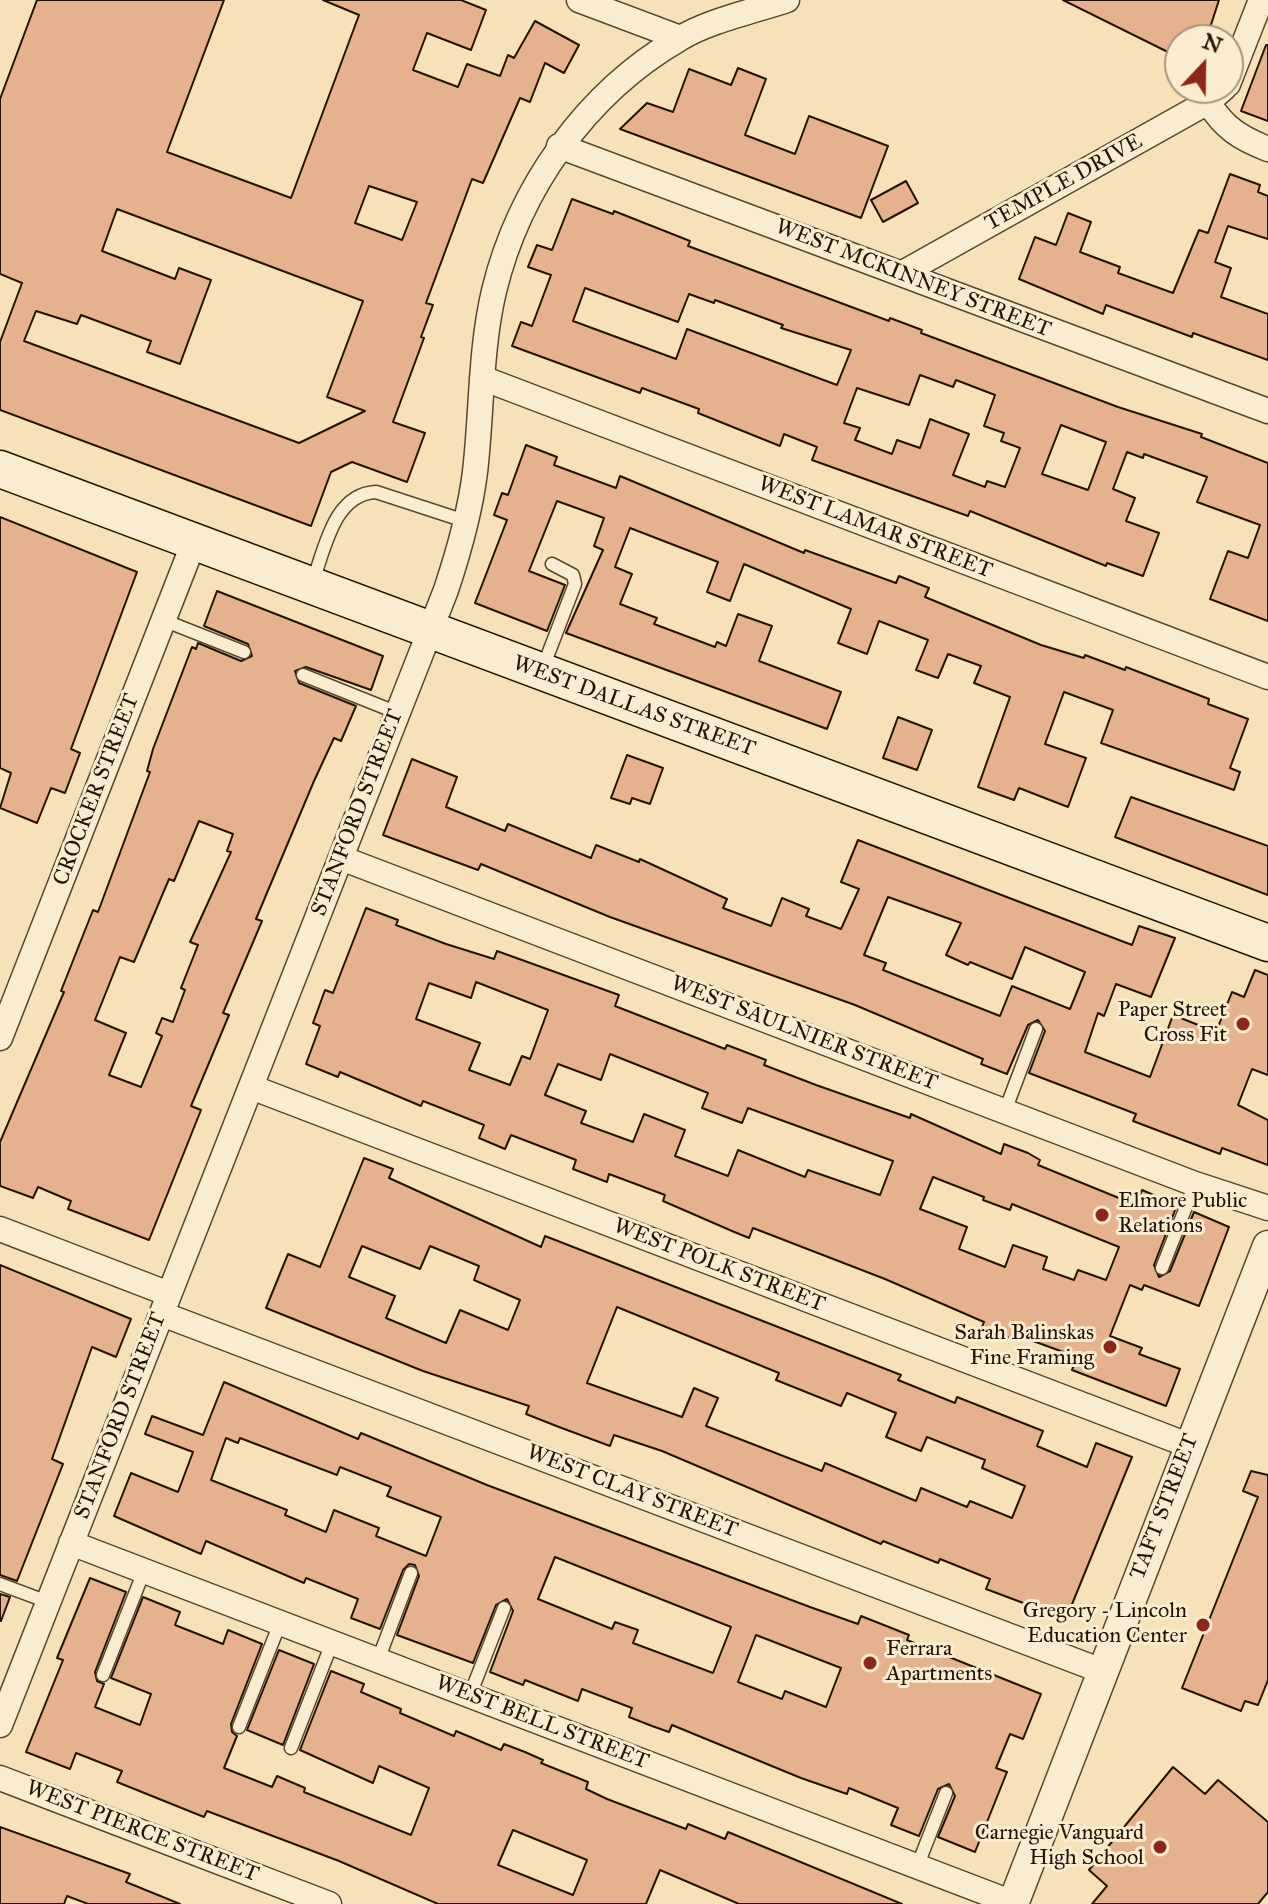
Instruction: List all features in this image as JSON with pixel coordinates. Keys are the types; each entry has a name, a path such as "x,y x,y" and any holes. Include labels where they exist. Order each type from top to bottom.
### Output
{"main road":[{"name":"WEST DALLAS STREET","path":"0,469 1268,943"}],"street":[{"path":"579,0 680,38"},
{"name":"STANFORD STREET","path":"0,1725 430,632 468,522 493,292 518,224 559,146 599,100 680,38 787,0"},
{"path":"1244,38 1261,0"},
{"name":"TEMPLE DRIVE","path":"901,274 1197,104"},
{"path":"1220,104 1220,121 1238,138 1268,149"},
{"name":"WEST MCKINNEY STREET","path":"559,146 1268,411"},
{"name":"WEST LAMAR STREET","path":"482,378 1268,677"},
{"name":"CROCKER STREET","path":"0,1038 194,542"},
{"name":"WEST SAULNIER STREET","path":"341,858 1195,1184 1268,1208"},
{"name":"WEST POLK STREET","path":"251,1087 1188,1445"},
{"name":"WEST CLAY STREET","path":"0,1229 166,1304 1102,1671"},
{"name":"TAFT STREET","path":"1013,1904 1188,1445 1268,1246"},
{"name":"WEST BELL STREET","path":"71,1543 1013,1904"},
{"name":"WEST PIERCE STREET","path":"0,1778 329,1904"}],"lane":[{"path":"311,586 342,506 352,497 376,492 468,522"},
{"path":"541,673 575,584 573,575 552,564"},
{"path":"163,620 244,652"},
{"path":"303,675 398,713"},
{"path":"1005,1111 1036,1029"},
{"path":"1162,1268 1195,1184"},
{"path":"103,1675 144,1571"},
{"path":"378,1660 411,1573"},
{"path":"0,1584 48,1602"},
{"path":"470,1695 504,1608"},
{"path":"239,1727 280,1623"},
{"path":"291,1748 332,1643"},
{"path":"917,1867 946,1793"}],"building":[{"path":"37,0 224,0 167,152 291,198 359,15 323,0 461,0 486,10 471,50 427,33 413,70 458,87 467,64 500,76 508,55 514,58 535,21 579,45 564,73 545,63 530,102 520,98 483,183 472,179 426,303 433,305 421,337 424,338 393,422 425,433 407,482 352,462 331,472 311,526 0,410 0,342 22,283 0,274 0,99","holes":["369,186 417,202 402,240 355,223","117,209 363,301 327,397 365,411 299,443 24,341 36,311 77,324 81,315 151,341 147,352 180,364 211,280 179,268 175,279 102,251"]},
{"path":"1063,0 1219,0 1211,24 1164,24 1164,50"},
{"path":"1268,45 1268,121 1241,111"},
{"path":"738,68 766,79 745,135 795,154 809,116 888,146 861,218 620,129 647,103 673,112 689,69 731,85"},
{"path":"1230,174 1260,185 1258,192 1268,196 1268,239 1228,226 1215,262 1231,268 1221,297 1268,314 1268,360 1193,333 1192,337 1106,305 1103,314 1019,279 1035,237 1056,245 1068,213 1091,222 1080,252 1120,267 1118,273 1173,293 1199,230 1208,233"},
{"path":"906,181 918,203 883,222 871,200"},
{"path":"572,199 613,214 614,211 690,241 688,246 889,321 890,318 922,330 921,333 1118,407 1202,434 1201,437 1268,463 1268,621 1210,599 1228,551 1248,558 1260,525 1197,502 1207,477 1144,454 1143,458 1127,452 1113,489 1135,498 1126,521 1159,533 1143,576 1107,563 1106,566 970,511 968,516 812,460 817,447 784,434 780,446 698,413 699,409 642,388 640,393 512,346 521,322 532,326 551,275 528,267 537,245 552,250","holes":["585,288 678,322 689,294 714,303 715,300 783,325 781,328 851,350 837,385 687,329 676,359 573,321","920,375 953,387 956,380 995,395 984,426 1004,433 1001,441 1020,448 1005,487 987,481 985,487 953,475 969,434 930,419 920,448 897,440 892,454 855,440 860,428 844,423 857,388 909,405","1061,425 1106,442 1088,490 1042,474"]},
{"path":"526,445 557,457 554,465 616,488 620,476 804,553 805,550 896,583 899,576 929,588 925,597 1041,645 1084,658 1085,655 1125,670 1126,667 1209,699 1208,704 1248,719 1230,768 1240,772 1234,790 1101,743 1113,710 1064,692 1045,744 1086,758 1068,807 1019,788 1014,800 978,787 1010,697 974,683 981,666 948,654 938,678 916,670 928,640 879,621 867,654 838,643 851,609 744,564 730,601 707,592 718,562 630,528 615,567 632,574 620,604 657,618 654,624 715,647 717,642 726,646 738,614 772,626 759,661 841,692 827,729 566,633 603,550 594,546 604,518 557,501 529,571 565,585 547,631 475,603 507,520 494,515 502,493 508,495"},
{"path":"0,517 137,572 71,749 80,753 65,793 51,788 37,823 0,808 11,773 0,768"},
{"path":"217,591 383,656 371,690 306,667 295,671 299,683 356,706 341,741 334,738 256,919 262,921 223,1013 229,1015 191,1106 201,1110 149,1240 68,1209 71,1201 38,1187 33,1198 0,1186 0,1142 64,992 61,991 93,910 98,912 150,772 147,771 153,749 192,647 196,649 198,643 241,661 252,656 248,644 204,626","holes":["199,821 233,834 227,851 231,852 190,942 198,945 181,988 185,990 173,1022 162,1018 156,1033 162,1036 141,1087 109,1075 126,1033 95,1020 120,957 134,962 169,879 174,881"]},
{"path":"898,717 932,730 917,770 883,758"},
{"path":"627,755 663,768 650,804 632,798 630,804 611,798"},
{"path":"412,759 457,777 446,807 505,831 508,824 591,858 596,845 639,862 640,859 727,899 723,908 771,926 782,898 809,909 806,916 841,929 859,889 841,882 858,840 1132,945 1139,926 1175,938 1151,997 1116,984 1104,1016 1098,1013 1085,1052 1150,1077 1173,1015 1216,1032 1232,992 1244,997 1255,970 1268,975 1268,1075 1252,1069 1238,1105 1268,1120 1268,1165 1222,1148 1220,1154 1133,1121 1136,1114 1029,1073 1045,1031 1038,1020 1028,1025 1007,1074 981,1064 983,1059 855,1005 610,917 481,864 478,870 383,835","holes":["888,897 961,923 946,955 968,965 970,962 1012,979 1025,947 1085,972 1070,1009 1012,986 1000,1016 883,970 886,963 864,955"]},
{"path":"1131,797 1268,846 1268,895 1115,837"},
{"path":"366,908 398,920 396,925 446,944 494,959 497,951 619,995 615,1006 725,1049 727,1045 766,1060 764,1065 816,1085 910,1118 911,1114 1001,1154 1004,1144 1028,1153 1040,1160 1038,1165 1136,1205 1142,1190 1177,1205 1154,1265 1159,1277 1170,1271 1194,1212 1229,1227 1199,1306 1144,1285 1142,1290 1130,1285 1110,1336 1142,1348 1139,1354 1180,1369 1166,1406 1072,1370 1077,1357 1014,1334 1012,1339 982,1327 984,1322 885,1279 753,1228 749,1238 663,1201 665,1195 609,1174 607,1182 573,1169 576,1160 511,1135 505,1149 479,1138 484,1125 423,1101 421,1106 340,1072 338,1077 306,1064 320,1026 313,1023 325,990 333,993","holes":["476,982 548,1010 530,1059 522,1056 510,1085 469,1070 480,1043 416,1019 429,983 471,998","610,1054 708,1093 702,1108 742,1123 748,1108 893,1161 880,1195 808,1170 805,1177 738,1150 728,1176 675,1156 685,1130 644,1114 633,1142 581,1123 586,1111 545,1095 558,1064 601,1080","933,1177 984,1197 983,1200 1010,1210 1012,1204 1119,1247 1106,1280 1078,1270 1074,1280 1043,1269 1047,1257 1013,1245 1005,1267 959,1249 967,1227 920,1209"]},
{"path":"364,1158 393,1169 389,1178 541,1247 545,1236 901,1375 898,1380 955,1403 957,1397 1043,1431 1037,1446 1087,1467 1096,1443 1132,1457 1066,1619 986,1589 990,1579 940,1559 938,1563 883,1541 881,1544 662,1451 614,1435 610,1446 526,1414 529,1406 423,1371 266,1308 288,1254 320,1267","holes":["362,1246 420,1269 430,1246 479,1266 474,1280 520,1300 508,1330 460,1310 446,1343 386,1318 395,1296 349,1277","617,1307 779,1373 776,1380 841,1406 847,1393 896,1413 886,1437 921,1451 927,1437 985,1460 982,1468 1025,1486 1012,1518 970,1501 967,1507 921,1488 916,1501 825,1463 822,1471 706,1426 718,1398 694,1388 682,1417 587,1383"]},
{"path":"0,1265 131,1319 116,1357 92,1347 52,1459 63,1464 17,1581 0,1575"},
{"path":"224,1382 358,1439 361,1433 487,1485 810,1607 858,1624 861,1616 909,1635 907,1640 1041,1694 1023,1739 1010,1734 996,1768 1007,1772 975,1852 938,1837 955,1796 949,1784 938,1789 919,1836 891,1825 898,1808 849,1788 847,1794 801,1778 672,1725 669,1732 652,1726 629,1717 632,1708 582,1689 578,1701 525,1680 523,1685 490,1672 513,1611 507,1599 496,1605 473,1663 397,1635 419,1576 415,1565 409,1564 403,1570 380,1629 351,1618 358,1599 306,1578 304,1583 206,1541 201,1554 114,1516 131,1473 178,1492 193,1452 145,1434 152,1416 203,1435","holes":["226,1438 238,1443 240,1438 337,1475 340,1467 391,1487 387,1496 441,1517 426,1556 376,1536 379,1528 334,1510 326,1532 285,1515 287,1510 211,1480","555,1557 731,1627 713,1673 633,1643 638,1630 615,1622 612,1629 538,1599","756,1635 841,1668 826,1707 785,1691 782,1699 738,1682"]},
{"path":"1251,1471 1268,1475 1268,1680 1258,1705 1245,1701 1241,1711 1182,1688 1258,1497 1243,1491"},
{"path":"90,1578 126,1592 95,1672 97,1681 104,1684 95,1707 140,1725 151,1694 111,1678 143,1597 180,1612 175,1625 223,1644 228,1630 262,1644 231,1724 232,1732 237,1736 224,1768 272,1787 277,1776 305,1788 304,1792 411,1835 429,1788 379,1766 373,1783 300,1750 331,1671 364,1684 361,1692 401,1709 400,1713 454,1736 456,1731 501,1750 504,1744 525,1752 543,1760 541,1763 588,1782 586,1789 607,1799 686,1829 688,1824 725,1839 728,1832 902,1904 739,1904 660,1870 646,1904 438,1904 339,1861 207,1811 204,1817 117,1782 122,1771 76,1753 70,1769 26,1752 63,1660 57,1658","holes":["513,1830 587,1860 573,1895 498,1865"]},
{"path":"0,1594 10,1597 1,1621 0,1621"},
{"path":"279,1650 314,1664 283,1745 247,1730"},
{"path":"1173,1767 1205,1794 1218,1780 1268,1822 1268,1892 1258,1904 1092,1904 1107,1886 1089,1870"},
{"path":"0,1827 130,1874 126,1882 180,1904 88,1904 67,1896 64,1904 0,1904"}],"place":[{"name":"Paper Street Cross Fit","path":"1243,1024"},
{"name":"Elmore Public Relations","path":"1102,1215"},
{"name":"Sarah Balinskas Fine Framing","path":"1110,1347"},
{"name":"Gregory - Lincoln Education Center","path":"1203,1625"},
{"name":"Ferrara Apartments","path":"870,1663"},
{"name":"Carnegie Vanguard High School","path":"1160,1847"}]}
